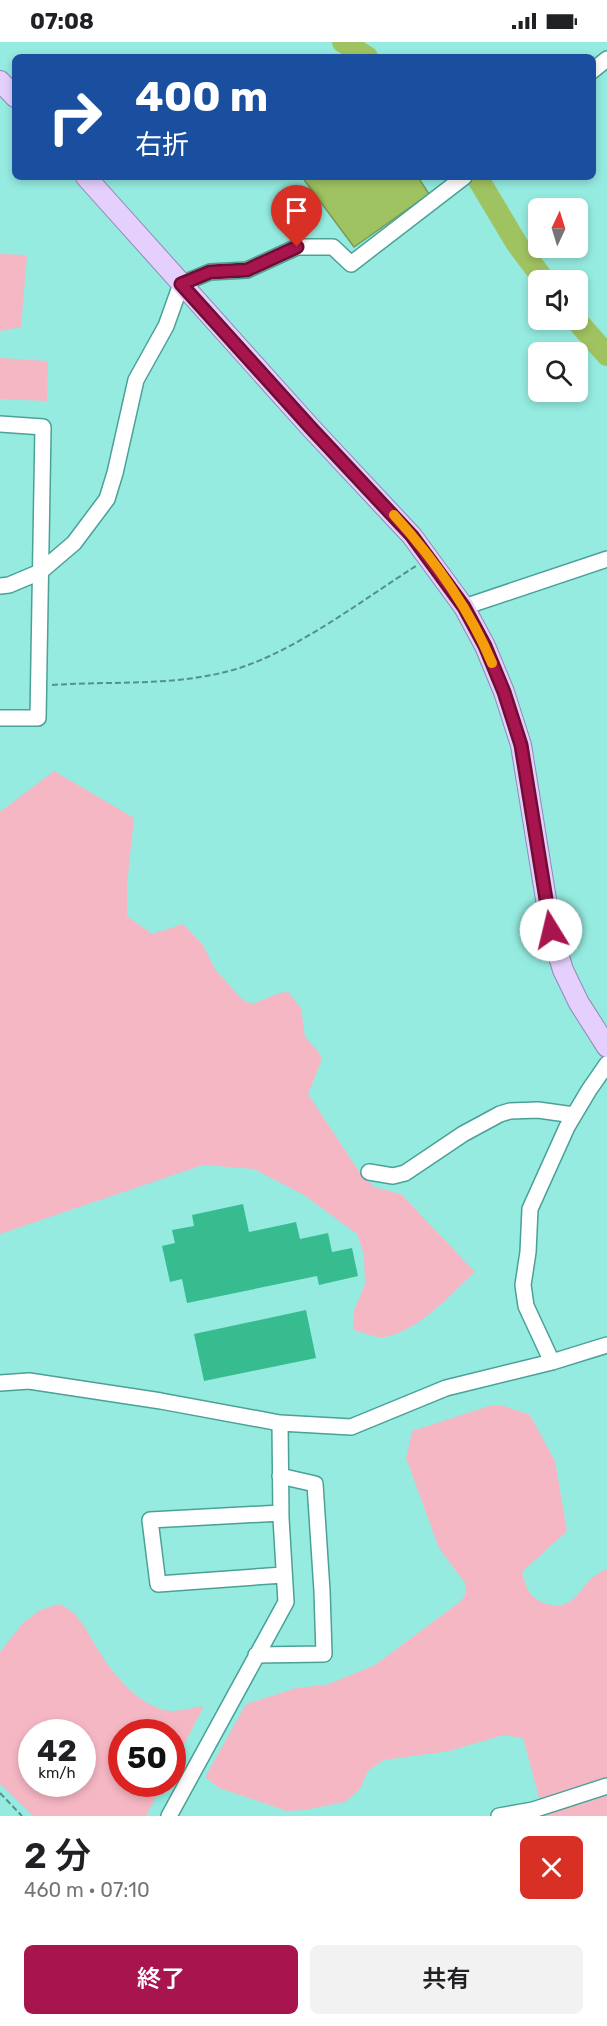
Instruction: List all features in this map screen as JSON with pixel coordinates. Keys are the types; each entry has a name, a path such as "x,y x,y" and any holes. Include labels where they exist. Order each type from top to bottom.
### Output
{"main road":[{"path":"0,81 12,95"},
{"path":"89,180 311,428 392,513 429,557 464,607 485,646 504,692 521,745 551,930 563,970 579,1003 607,1047"}],"street":[{"path":"0,586 9,585 40,572 75,543 107,499 136,380 166,326 181,284 210,272 247,270 297,247 333,248 351,264 460,180"},
{"path":"0,424 43,427 38,718 0,718"},
{"path":"464,607 607,559"},
{"path":"552,1362 526,1306 523,1285 528,1252 530,1209 574,1115 607,1064"},
{"path":"369,1172 393,1176 405,1173 463,1134 510,1111 538,1110 574,1115"},
{"path":"0,1383 40,1382 280,1423 351,1427 446,1388 552,1362 607,1345"},
{"path":"169,1816 286,1602 283,1575 280,1423"},
{"path":"256,1655 324,1654 315,1484 280,1476"},
{"path":"281,1513 150,1520 158,1584 283,1575"},
{"path":"500,1816 533,1810 607,1786"}],"path":[{"path":"37,686 160,682 221,673 267,658 429,557"},
{"path":"0,1793 22,1816"}],"shaded area":[{"path":"304,180 420,180 429,194 354,247"},
{"path":"0,254 27,255 21,327 0,331"},
{"path":"0,358 48,361 47,401 0,399"},
{"path":"54,771 134,818 127,885 127,916 152,934 183,924 203,945 216,971 243,1000 253,1004 279,993 288,992 301,1008 305,1037 322,1059 308,1094 358,1170 374,1187 401,1194 475,1272 445,1301 409,1328 384,1337 353,1330 354,1311 365,1284 364,1255 357,1234 304,1195 254,1169 203,1165 0,1234 0,812"},
{"path":"501,1405 530,1415 555,1461 567,1531 522,1572 531,1595 546,1604 564,1604 574,1598 595,1576 607,1569 607,1816 544,1816 523,1738 504,1735 449,1751 384,1760 368,1771 360,1789 345,1802 305,1810 287,1811 219,1788 205,1777 246,1704 296,1688 326,1685 375,1665 461,1601 466,1593 465,1583 439,1548 406,1458 412,1431 489,1406"},
{"path":"59,1604 66,1607 81,1622 103,1658 119,1678 138,1697 160,1709 172,1711 204,1706 186,1741 186,1719 108,1719 108,1797 156,1797 146,1816 33,1816 0,1784 0,1652 23,1623 40,1610"}],"building":[{"path":"243,1204 249,1232 296,1222 300,1239 328,1233 332,1252 352,1248 358,1276 319,1285 317,1276 187,1303 182,1279 170,1282 162,1246 175,1243 172,1230 194,1226 192,1215"},
{"path":"306,1310 316,1358 204,1381 194,1334"}],"waterway":[{"path":"343,42 362,54"},
{"path":"479,180 517,244 536,270"},
{"path":"585,330 607,355"}],"slow traffic":[{"path":"394,515 429,557 464,607 492,663"}],"route":[{"path":"297,247 247,270 210,272 181,284 311,428 385,505 429,557 464,607 485,646 504,692 521,745 551,930"}]}
